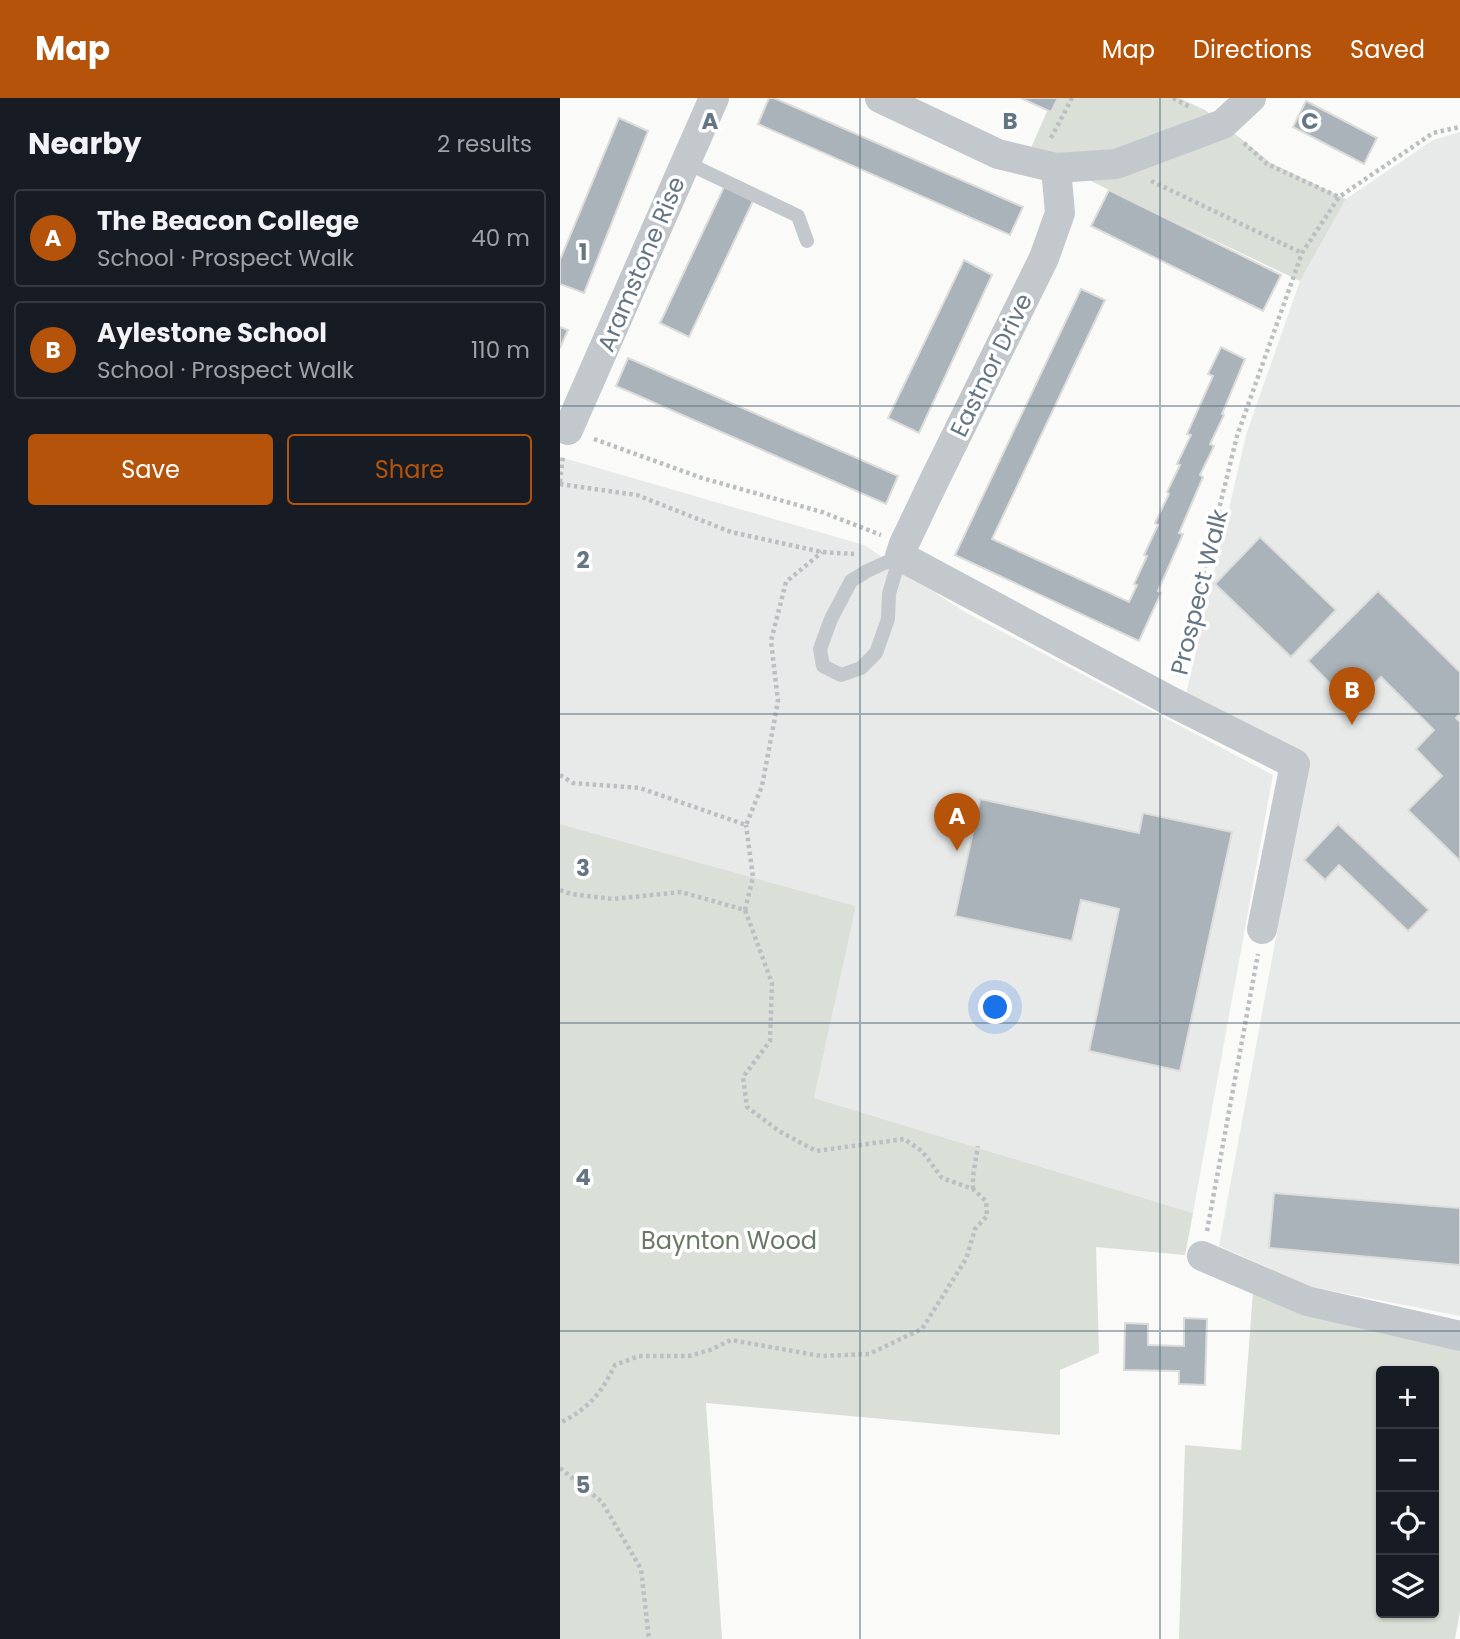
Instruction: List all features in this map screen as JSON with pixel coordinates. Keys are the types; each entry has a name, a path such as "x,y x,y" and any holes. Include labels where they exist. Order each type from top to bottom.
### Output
{"street":[{"name":"Aramstone Rise","path":"568,430 714,98"},
{"path":"898,102 998,154 1047,166 1116,164 1223,124 1251,98"},
{"name":"Eastnor Drive","path":"902,550 1044,258 1060,213 1047,166"},
{"name":"Prospect Walk","path":"902,550 1172,702"},
{"path":"1172,702 1295,764 1262,929"},
{"path":"1202,1256 1307,1301 1460,1336"}],"lane":[{"path":"685,162 798,216 807,241"},
{"path":"902,550 889,594 888,619 876,653 861,668 841,675 823,667 820,649 831,619 851,581 902,550"}],"path":[{"path":"1047,166 1072,98"},
{"path":"1223,124 1267,164 1339,197"},
{"name":"Prospect Walk","path":"1172,702 1237,436 1302,253 1339,197 1433,133 1460,127"},
{"path":"1116,164 1302,253"},
{"path":"568,430 702,478 822,512 902,550"},
{"path":"560,484 637,495 731,532 822,552 856,554"},
{"path":"560,1423 582,1412 604,1388 615,1365 639,1356 690,1356 731,1340 821,1356 869,1354 922,1329 966,1259 975,1229 987,1216 986,1201 973,1189 942,1178 922,1152 904,1139 816,1151 779,1131 747,1107 743,1077 770,1041 772,983 745,910 753,877 746,825 762,786 778,701 771,640 786,582 822,552"},
{"path":"560,775 573,783 640,788 746,825"},
{"path":"560,890 571,894 613,899 681,892 745,910"},
{"path":"1202,1256 1262,929"},
{"path":"973,1189 972,1176 978,1146"},
{"path":"560,1468 601,1502 641,1569 649,1639"}],"shaded area":[{"path":"1460,132 1460,1316 1312,1287 1219,1246 1306,775 1186,694 1246,435 1300,281 1346,199 1433,140"},
{"path":"560,457 864,545 963,611 1273,775 1193,1213 814,1098 856,906 560,824"}],"green space":[{"path":"1053,98 1179,98 1205,110 1271,163 1346,199 1300,281 1030,150"},
{"name":"Baynton Wood","path":"560,824 856,906 814,1098 1193,1213 1185,1255 1096,1247 1099,1353 1060,1370 1060,1435 706,1403 722,1639 560,1639"},
{"path":"1254,1279 1460,1336 1460,1611 1455,1639 1179,1639 1185,1445 1241,1450"}],"building":[{"path":"769,98 1023,207 1010,235 758,124"},
{"path":"1021,98 1058,98 1051,112"},
{"path":"1306,101 1377,138 1364,164 1293,127"},
{"path":"619,118 648,131 584,293 560,284 560,260"},
{"path":"725,185 754,199 689,337 660,323"},
{"path":"1109,190 1281,275 1263,311 1091,226"},
{"path":"964,260 992,275 919,433 888,418"},
{"path":"1081,289 1105,300 992,539 1129,602 1147,556 1144,555 1158,525 1155,523 1191,435 1187,434 1213,376 1208,374 1221,347 1245,359 1210,444 1214,446 1200,475 1203,477 1179,533 1183,534 1158,591 1161,593 1139,641 955,555"},
{"path":"560,327 568,330 560,348"},
{"path":"628,358 898,476 886,504 616,386"},
{"path":"1260,537 1336,610 1291,657 1215,584"},
{"path":"1378,591 1460,672 1460,713 1456,718 1460,722 1460,861 1408,810 1442,776 1416,749 1434,730 1381,677 1352,706 1308,661"},
{"path":"980,799 1139,833 1143,813 1232,832 1180,1071 1089,1051 1119,909 1081,900 1072,941 955,916"},
{"path":"1338,824 1429,910 1408,931 1339,865 1325,880 1304,860"},
{"path":"1274,1193 1460,1208 1460,1265 1269,1248"},
{"path":"1184,1318 1207,1319 1205,1385 1179,1384 1179,1371 1124,1370 1125,1323 1148,1324 1148,1345 1184,1346"}],"place":[{"name":"Aylestone School","path":"1352,725"},
{"name":"The Beacon College","path":"957,851"}]}
